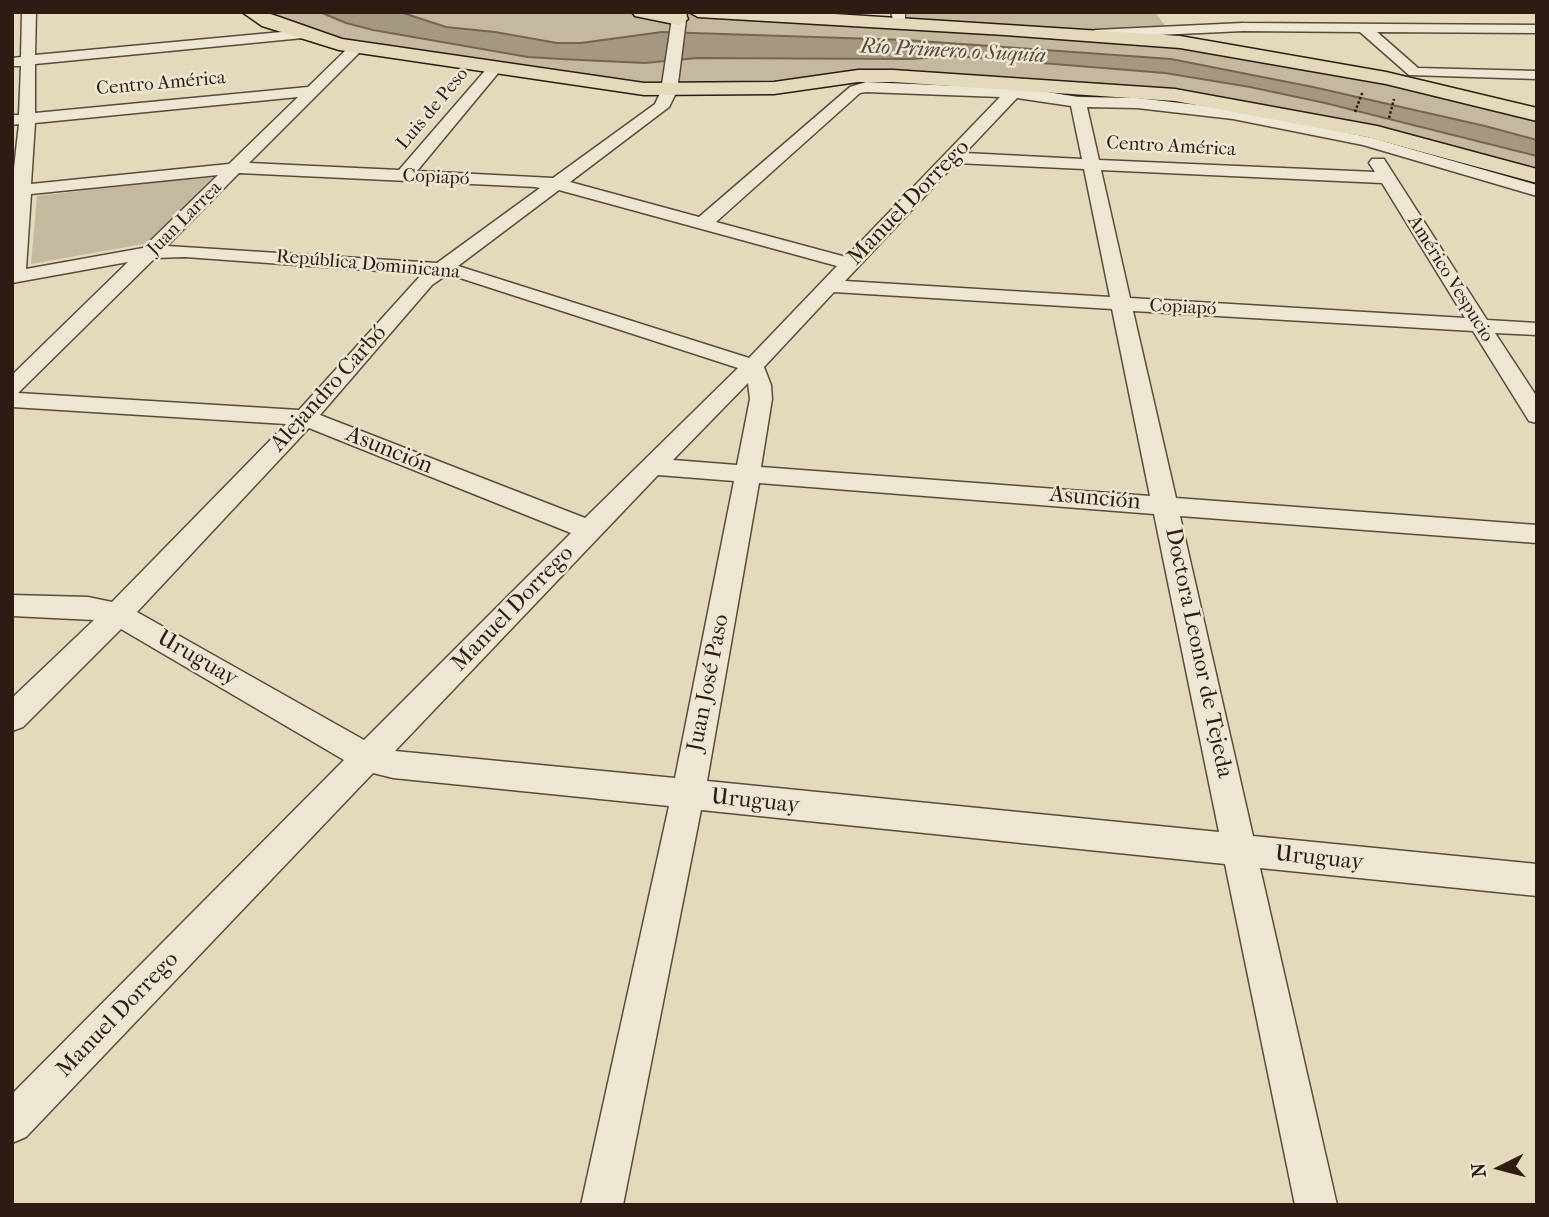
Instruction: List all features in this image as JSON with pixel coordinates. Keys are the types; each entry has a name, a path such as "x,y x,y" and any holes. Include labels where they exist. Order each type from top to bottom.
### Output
{"main road":[{"path":"251,12 269,22 303,34 356,48 494,69 669,85 787,87 858,76 915,76 1175,95 1242,105 1376,107 1537,115"},
{"path":"641,12 679,19"},
{"path":"698,12 899,17 1213,46 1376,107 1537,176"}],"street":[{"path":"14,276 20,62 29,12"},
{"path":"1334,12 1414,72 1537,75"},
{"path":"669,85 679,19"},
{"path":"1087,34 1231,27 1537,29"},
{"name":"Américo Vespucio","path":"1357,28 1384,63 1376,107 1387,178 1537,416"},
{"path":"20,62 303,34"},
{"name":"Juan Larrea","path":"12,388 356,48"},
{"name":"Luis de Peso","path":"404,176 494,69"},
{"name":"Alejandro Carbó","path":"12,718 118,614 305,418 425,281 661,107 669,85"},
{"path":"704,223 855,90 866,87 1013,93 1078,102 1137,103 1233,114 1376,107 1537,191"},
{"name":"Centro América","path":"19,119 313,91"},
{"name":"Manuel Dorrego","path":"12,1123 589,530 753,366 1013,93"},
{"name":"Doctora Leonor de Tejeda","path":"1078,102 1316,1205"},
{"name":"Centro América","path":"953,158 1387,178"},
{"name":"Copiapó","path":"16,190 236,168 556,184 850,264"},
{"name":"República Dominicana","path":"14,276 152,252 185,251 439,269 463,272 753,366"},
{"name":"Copiapó","path":"830,286 1537,329"},
{"name":"Juan José Paso","path":"602,1205 688,795 748,473 761,399 760,385 753,366"},
{"name":"Asunción","path":"12,400 305,418 589,530"},
{"name":"Asunción","path":"654,467 1537,534"},
{"name":"Uruguay","path":"12,605 88,608 118,614 368,758 393,764 1537,880"}],"shaded area":[{"path":"251,12 320,12 373,30 528,57 645,63 697,58 911,59 955,56 1165,73 1325,103 1537,156 1537,176 1229,103 915,76 669,91 356,48"},
{"path":"400,12 698,12 1213,46 1537,115 1537,140 1313,87 1171,59 906,40 662,32 581,43 557,43 446,27"},
{"path":"906,12 1155,12 1166,27 1086,32 908,19"},
{"path":"215,175 149,243 31,264 37,196"}],"water":[{"name":"Río Primero o Suquía","path":"320,12 400,12 446,27 557,43 581,43 662,32 906,40 1171,59 1313,87 1485,126 1537,140 1537,156 1325,103 1165,73 955,56 911,59 697,58 645,63 528,57 373,30"}]}
